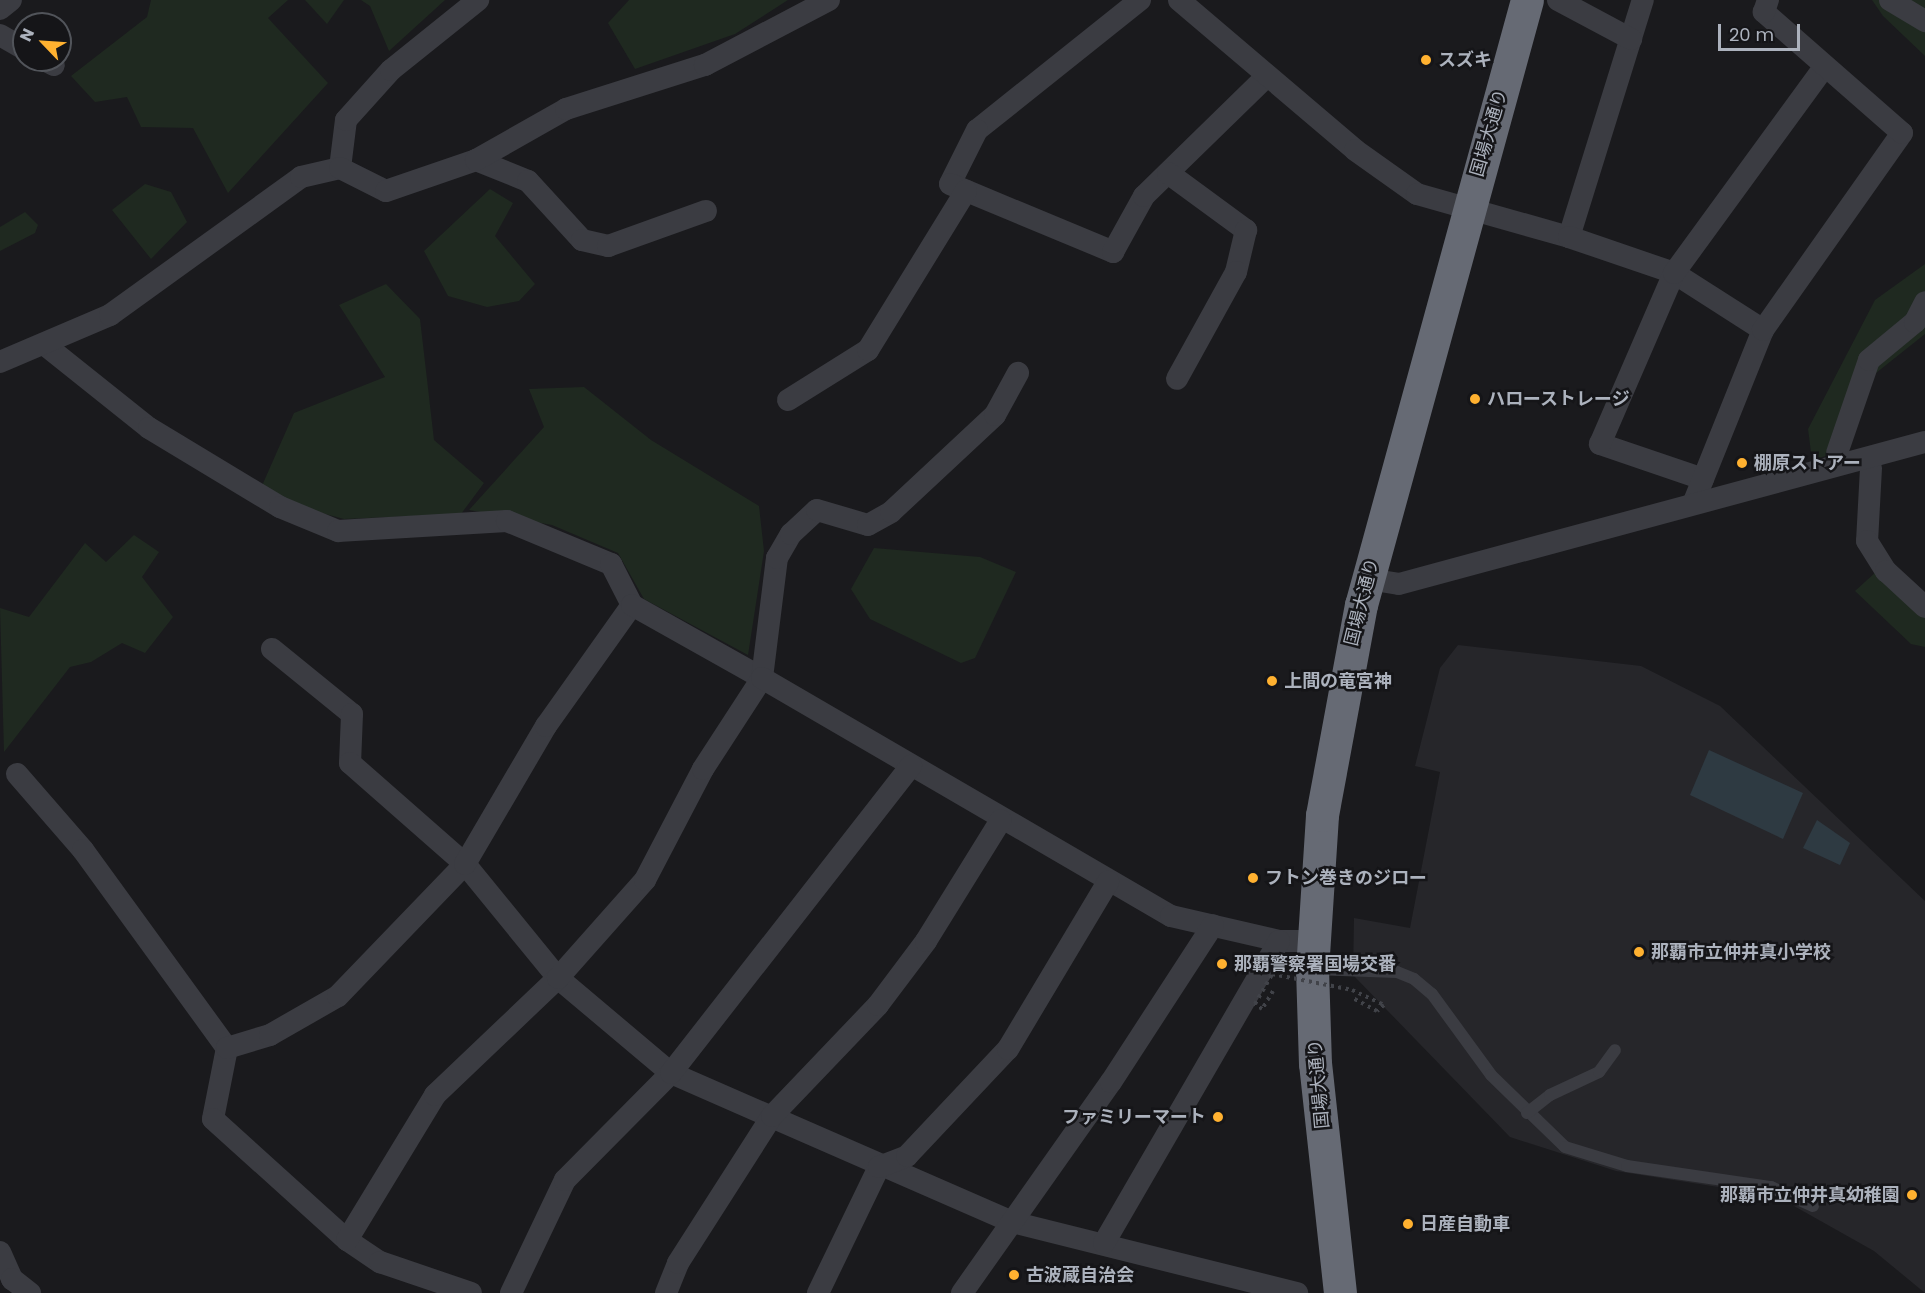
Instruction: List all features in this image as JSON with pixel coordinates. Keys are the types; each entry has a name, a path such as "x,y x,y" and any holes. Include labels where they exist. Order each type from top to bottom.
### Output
{"highway":[{"name":"国場大通り","path":"1340,1293 1315,1064 1313,955 1335,726 1368,579 1468,207 1527,0"}],"street":[{"path":"0,9 11,0"},
{"path":"340,168 346,120 391,70 478,0"},
{"path":"0,362 45,345 110,315 301,177 340,168 386,191 476,160 566,109 705,65 829,0"},
{"path":"1140,0 977,130 950,184 1113,252 1144,196 1267,76"},
{"path":"1179,0 1355,150 1417,194 1569,237 1674,273 1763,330"},
{"path":"1558,0 1631,39"},
{"path":"1569,237 1643,0"},
{"path":"1693,504 1763,330 1902,133 1764,12 1768,0"},
{"path":"1890,0 1925,21"},
{"path":"1703,479 1600,444 1674,273 1825,66"},
{"path":"476,160 528,181 582,240 608,246 706,211"},
{"path":"1168,173 1246,230 1236,272 1177,380"},
{"path":"788,400 868,350 966,190"},
{"path":"1838,453 1869,360 1915,322 1925,302"},
{"path":"45,345 149,428 280,507 338,531 507,521 611,564 632,605 762,678 1108,882 1172,916 1279,941 1313,955"},
{"path":"347,1240 435,1095 558,978 645,880 703,769 762,678 777,558 791,534 817,510 868,525 891,512 995,415 1018,373"},
{"path":"1368,579 1399,584 1925,442"},
{"path":"1871,468 1868,540 1886,571 1925,607"},
{"path":"227,1048 270,1035 338,996 465,864 546,726 632,605"},
{"path":"272,649 352,714 350,763 465,864 558,978 671,1073 772,1116 879,1167 1012,1222 1104,1243 1297,1293"},
{"path":"511,1293 565,1180 671,1073 911,766"},
{"path":"17,774 82,850 227,1048 213,1119 347,1240 380,1262 471,1293"},
{"path":"666,1293 678,1263 772,1116 878,1005 926,941 1001,820"},
{"path":"818,1293 879,1167 907,1156 1008,1049 1108,882"},
{"path":"962,1293 1213,925"},
{"path":"1104,1243 1279,941"},
{"path":"0,1252 12,1279 30,1293"}],"lane":[{"path":"1313,955 1396,972 1414,979 1432,994 1527,1113 1565,1147 1627,1166 1771,1187 1813,1206"},
{"path":"1527,1113 1550,1095 1599,1072 1615,1050"}],"path":[{"path":"1273,991 1262,1009 1255,1004 1272,974 1352,990 1384,1005 1377,1011 1353,998"}],"shaded area":[{"name":"那覇市立仲井真小学校","path":"1458,645 1641,666 1720,706 1925,901 1925,1293 1874,1251 1776,1196 1616,1171 1510,1137 1353,975 1354,918 1410,928 1440,772 1415,766 1440,668"},
{"path":"1709,750 1803,793 1783,839 1690,795"},
{"path":"1817,820 1850,843 1840,865 1803,848"}],"green space":[{"path":"151,0 288,0 268,18 328,83 228,193 193,128 141,127 127,97 95,102 71,76 147,17"},
{"path":"305,0 344,0 327,24"},
{"path":"361,0 445,0 389,51 370,6"},
{"path":"629,0 788,0 735,34 635,69 608,23"},
{"path":"1872,0 1925,0 1925,56 1883,16"},
{"path":"145,184 171,192 187,222 151,259 112,210"},
{"path":"490,189 513,203 495,236 535,284 519,301 487,307 448,296 424,251"},
{"path":"25,212 38,225 35,233 0,251 0,227"},
{"path":"1925,264 1925,334 1866,381 1843,451 1812,460 1808,429 1875,300"},
{"path":"386,284 420,319 434,440 484,483 461,514 344,519 299,507 261,488 294,413 385,377 339,305"},
{"path":"584,387 651,440 759,506 764,551 748,655 644,599 618,553 552,525 469,510 544,427 529,389"},
{"path":"134,535 159,552 142,577 173,617 145,653 122,643 91,662 70,667 4,752 0,608 29,617 85,543 106,562"},
{"path":"1871,536 1892,574 1925,595 1925,647 1911,644 1855,591 1877,571"},
{"path":"874,548 980,557 1016,572 975,658 961,663 870,619 851,589"}],"place":[{"name":"スズキ","path":"1426,60"},
{"name":"ハローストレージ","path":"1475,399"},
{"name":"棚原ストアー","path":"1742,463"},
{"name":"上間の竜宮神","path":"1272,681"},
{"name":"フトン巻きのジロー","path":"1253,878"},
{"name":"那覇市立仲井真小学校","path":"1639,952"},
{"name":"那覇警察署国場交番","path":"1222,964"},
{"name":"ファミリーマート","path":"1218,1117"},
{"name":"那覇市立仲井真幼稚園","path":"1912,1195"},
{"name":"日産自動車","path":"1408,1224"},
{"name":"古波蔵自治会","path":"1014,1275"}]}
